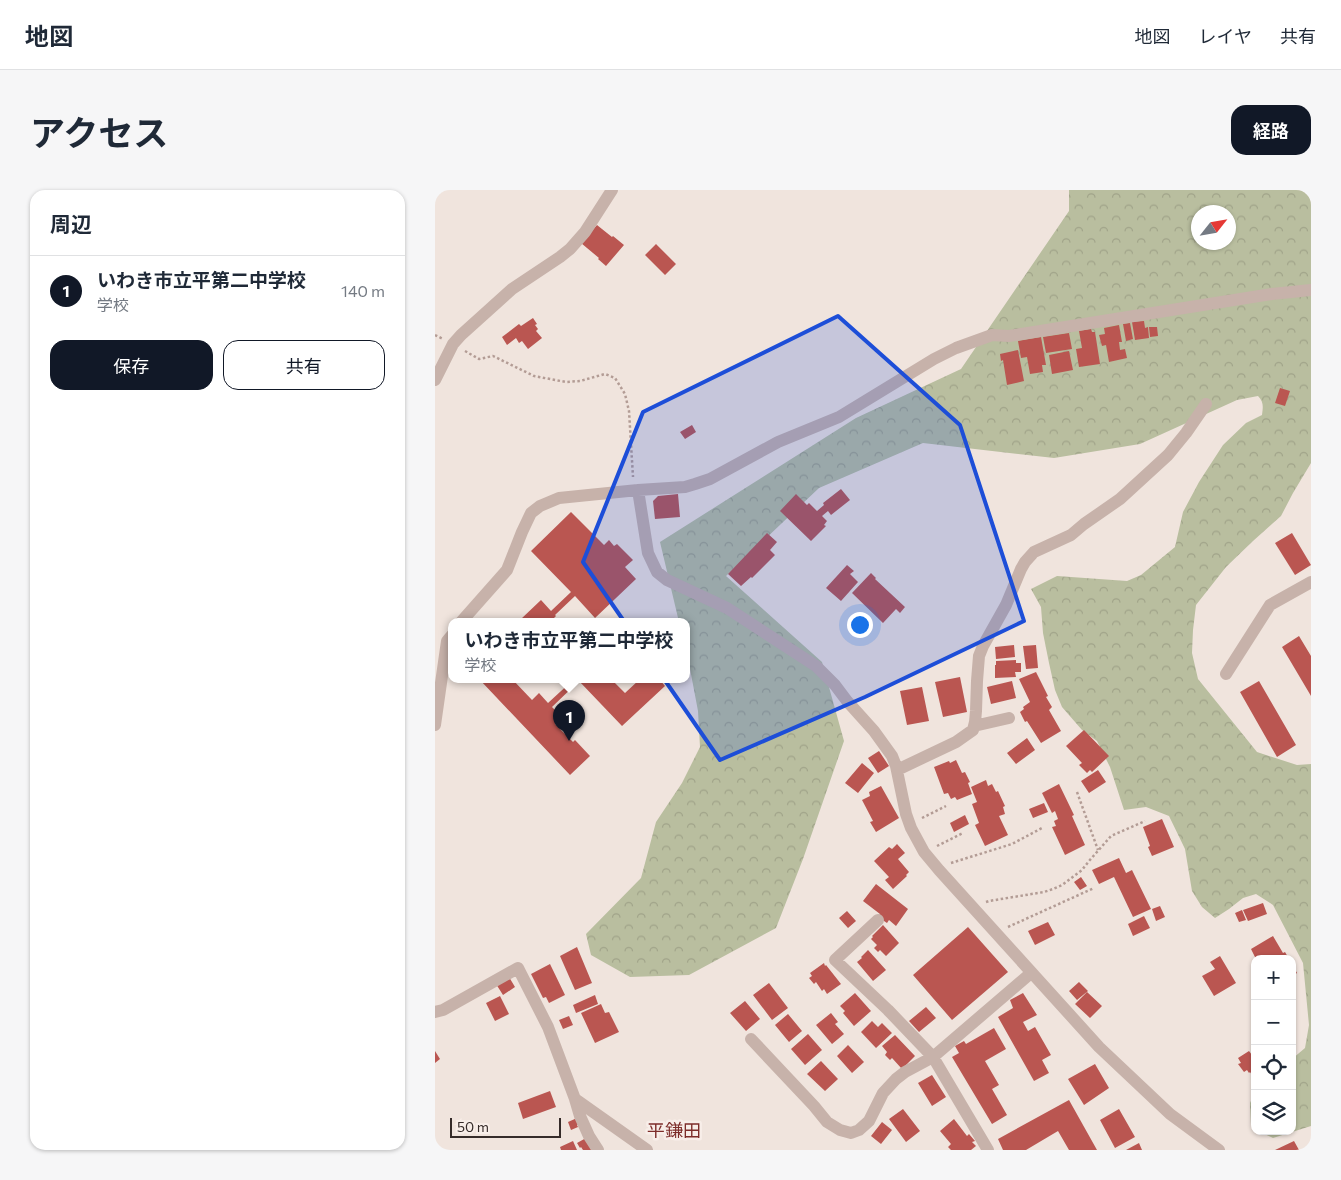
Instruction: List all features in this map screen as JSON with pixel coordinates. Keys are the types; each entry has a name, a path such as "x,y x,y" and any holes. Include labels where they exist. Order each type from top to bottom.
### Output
{"street":[{"path":"435,380 453,344 512,288 570,249 585,232 612,190"},
{"path":"465,618 507,570 531,513 559,498 685,486 710,479 778,442 839,417 934,359 956,348 992,335 1009,336 1272,294 1311,290"},
{"path":"897,770 956,742 973,730 979,656 1006,605 1025,562 1034,552 1071,535 1120,499 1168,455 1206,404"},
{"path":"636,490 648,553 657,572 667,580 727,608 817,666 835,685 892,756 909,824 924,852 1099,1047 1170,1114 1219,1150"},
{"path":"1226,674 1270,605 1311,582"},
{"path":"435,725 448,640"},
{"path":"974,726 1009,718"},
{"path":"878,920 835,960 888,1010 933,1057 988,1150"},
{"path":"435,1012 443,1010 518,968 547,1026 580,1116 598,1150"},
{"path":"751,1039 827,1122 840,1130 851,1132 859,1130 869,1121 883,1093 896,1079 933,1057 1031,973"},
{"path":"575,1099 647,1150"}],"path":[{"path":"456,341 473,356 482,359 493,356 534,376 566,382 580,381 605,374 615,378 625,394 629,411 636,490"},
{"path":"1077,792 1098,850"},
{"path":"909,824 946,806"},
{"path":"975,910 989,901 1044,892 1062,885 1082,870 1111,836 1145,821"},
{"path":"939,870 950,864 1012,844 1042,828"},
{"path":"924,852 963,833"},
{"path":"995,933 1094,888"}],"highlighted area":[{"path":"838,316 960,425 1024,621 865,697 720,760 583,562 643,412"}],"green space":[{"path":"1069,190 1311,190 1311,463 1281,516 1226,567 1196,605 1192,653 1198,679 1257,752 1297,765 1311,764 1311,1126 1296,1131 1296,1056 1305,1048 1309,1025 1303,963 1273,905 1256,894 1243,898 1215,918 1202,907 1192,891 1185,849 1169,816 1146,807 1124,810 1110,767 1097,741 1082,730 1062,707 1055,690 1049,663 1043,633 1041,607 1031,589 1057,576 1127,581 1141,575 1175,547 1183,512 1199,482 1223,445 1246,423 1262,415 1263,407 1258,396 1237,400 1140,444 1054,458 923,443 819,488 726,576 822,662 844,741 803,859 776,928 689,975 630,977 591,955 586,934 641,878 656,822 682,783 700,747 698,711 690,669 690,618 678,618 660,542 856,418 961,369 1069,211"},
{"path":"1267,1135 1282,1135 1273,1138"}],"building":[{"path":"597,225 624,245 606,266 581,243"},
{"path":"656,244 676,264 665,275 645,255"},
{"path":"533,318 537,324 535,325 538,329 536,331 542,338 528,349 522,341 519,343 516,338 507,345 502,337 519,324 521,326"},
{"path":"1144,321 1145,328 1148,327 1149,338 1135,340 1132,322"},
{"path":"1130,323 1133,339 1126,341 1123,324"},
{"path":"1119,325 1122,342 1119,342 1120,350 1125,349 1127,358 1109,362 1106,345 1102,346 1099,335 1105,334 1104,328"},
{"path":"1149,327 1157,327 1158,336 1150,337"},
{"path":"1091,329 1092,332 1095,332 1100,364 1079,367 1076,349 1082,348 1079,331"},
{"path":"1069,333 1072,349 1046,353 1043,337"},
{"path":"1041,337 1046,365 1042,365 1043,372 1030,374 1027,357 1021,358 1018,341"},
{"path":"1018,350 1024,381 1007,385 1003,360 1001,361 1000,354"},
{"path":"1069,351 1073,370 1052,374 1049,355"},
{"path":"1280,388 1290,391 1285,406 1275,403"},
{"path":"692,425 696,432 685,439 680,432"},
{"path":"841,489 850,500 831,515 828,511 822,516 827,521 824,525 826,526 811,541 780,511 796,494 807,505 809,503 817,511 824,505 823,503"},
{"path":"678,494 680,517 655,519 653,501 658,496"},
{"path":"571,512 604,545 609,540 614,546 617,544 633,560 625,567 636,579 595,618 575,596 554,618 522,618 541,600 551,611 571,592 531,551"},
{"path":"767,533 777,542 770,550 775,555 741,586 728,574"},
{"path":"1292,533 1311,565 1295,575 1275,543"},
{"path":"847,565 854,571 850,574 858,582 841,601 826,588"},
{"path":"871,573 905,607 900,613 896,609 883,623 852,593"},
{"path":"1299,636 1311,656 1311,696 1282,647"},
{"path":"1014,645 1015,657 996,659 995,647"},
{"path":"1036,645 1038,668 1026,669 1023,646"},
{"path":"1016,660 1016,663 1021,663 1021,672 1015,672 1016,677 995,678 996,661"},
{"path":"1036,672 1052,707 1049,710 1061,731 1041,743 1020,712 1030,702 1019,679"},
{"path":"960,677 967,712 943,717 935,682"},
{"path":"1012,681 1016,698 991,704 987,687"},
{"path":"1259,681 1296,745 1277,757 1240,692"},
{"path":"483,683 516,683 532,700 539,693 548,703 570,683 577,683 552,707 562,717 555,724 573,742 575,740 590,756 570,775"},
{"path":"581,683 615,683 625,693 636,683 662,683 665,686 622,726"},
{"path":"922,687 929,721 907,725 900,691"},
{"path":"1084,730 1109,756 1092,772 1090,770 1087,773 1079,765 1082,763 1066,746"},
{"path":"1027,738 1035,750 1016,764 1007,753"},
{"path":"879,751 889,766 878,773 868,758"},
{"path":"956,760 962,773 965,772 970,782 968,783 972,794 957,800 955,797 951,799 948,793 944,794 934,767"},
{"path":"862,763 874,773 858,793 845,783"},
{"path":"1098,770 1106,782 1089,793 1081,781"},
{"path":"986,780 988,786 992,784 996,792 998,791 1005,806 1003,807 1005,814 999,816 1008,835 985,846 975,825 979,823 972,804 977,802 971,787"},
{"path":"1059,784 1074,815 1072,816 1085,845 1065,855 1052,827 1056,826 1054,821 1058,819 1055,811 1052,813 1042,793"},
{"path":"881,786 899,818 876,832 870,822 873,821 862,800 870,796 869,792"},
{"path":"1044,803 1048,812 1033,818 1029,809"},
{"path":"965,815 969,824 954,832 950,823"},
{"path":"1162,819 1174,847 1152,856 1143,827"},
{"path":"897,844 905,853 898,859 909,872 893,889 885,880 889,877 874,861 889,847 892,849"},
{"path":"1119,858 1126,873 1132,870 1151,909 1133,917 1114,877 1099,884 1092,870"},
{"path":"1081,877 1087,886 1080,890 1074,882"},
{"path":"876,884 908,909 896,926 889,920 887,923 878,917 880,914 863,901"},
{"path":"1263,903 1267,914 1248,921 1243,910"},
{"path":"1160,906 1165,917 1156,921 1152,909"},
{"path":"1242,910 1246,920 1239,922 1235,913"},
{"path":"847,911 856,921 848,928 839,918"},
{"path":"1144,916 1150,928 1133,936 1128,924"},
{"path":"1048,922 1055,935 1035,945 1028,931"},
{"path":"883,925 899,943 886,956 880,950 878,952 874,948 877,945 871,939"},
{"path":"968,927 1008,972 952,1020 913,975"},
{"path":"1273,936 1283,953 1285,952 1287,955 1254,955 1251,949"},
{"path":"577,947 592,983 575,990 560,956"},
{"path":"868,950 886,970 873,981 857,962"},
{"path":"1220,956 1236,983 1214,996 1202,976 1215,969 1210,962"},
{"path":"824,963 841,984 827,994 824,989 822,991 816,982 814,984 809,978 812,976 810,973"},
{"path":"550,964 565,995 549,1003 546,997 543,998 531,974"},
{"path":"509,977 515,987 503,995 496,984"},
{"path":"1079,982 1088,991 1077,1000 1069,991"},
{"path":"769,983 788,1008 772,1020 753,995"},
{"path":"1087,992 1102,1006 1090,1018 1075,1004"},
{"path":"855,993 871,1011 854,1026 843,1013 845,1011 840,1006"},
{"path":"1023,993 1037,1015 1023,1022 1028,1031 1035,1027 1051,1055 1042,1060 1049,1073 1034,1081 998,1017 1013,1008 1010,1000"},
{"path":"595,995 598,1004 576,1013 573,1005"},
{"path":"500,996 509,1014 495,1021 486,1003"},
{"path":"745,1001 760,1019 746,1031 730,1013"},
{"path":"601,1004 605,1013 609,1012 619,1032 595,1043 581,1013"},
{"path":"926,1007 936,1018 919,1032 909,1021"},
{"path":"831,1013 838,1022 835,1024 844,1034 832,1044 816,1025"},
{"path":"788,1014 802,1031 789,1042 775,1025"},
{"path":"569,1016 573,1025 563,1029 559,1020"},
{"path":"872,1021 878,1027 882,1023 892,1033 876,1048 861,1032"},
{"path":"994,1028 1006,1049 985,1061 999,1085 992,1089 1007,1115 992,1124 952,1057 959,1053 955,1046 964,1041 966,1044"},
{"path":"808,1034 822,1050 805,1065 791,1049"},
{"path":"895,1035 915,1056 902,1069 892,1058 890,1060 885,1055 887,1052 882,1046"},
{"path":"848,1045 864,1062 852,1073 837,1056"},
{"path":"435,1051 440,1059 435,1063"},
{"path":"1249,1051 1251,1054 1251,1074 1247,1070 1244,1072 1238,1064 1241,1063 1238,1058"},
{"path":"821,1061 838,1079 825,1091 807,1074"},
{"path":"1095,1064 1109,1088 1084,1105 1068,1079"},
{"path":"932,1075 946,1097 932,1106 918,1083"},
{"path":"550,1091 556,1107 523,1119 518,1103"},
{"path":"1069,1100 1097,1150 1069,1150 1058,1131 1026,1150 1003,1150 998,1139"},
{"path":"903,1109 920,1131 906,1142 889,1119"},
{"path":"1119,1109 1135,1137 1115,1148 1100,1120"},
{"path":"577,1118 580,1123 577,1125 578,1127 571,1130 568,1122"},
{"path":"954,1119 967,1136 969,1134 975,1141 972,1142 976,1146 971,1150 951,1150 948,1147 951,1144 940,1131"},
{"path":"882,1122 892,1130 881,1144 871,1136"},
{"path":"586,1138 593,1150 583,1150 577,1143"},
{"path":"573,1141 577,1150 561,1150 560,1147"},
{"path":"1294,1141 1299,1150 1275,1150"},
{"path":"1139,1143 1142,1150 1126,1150"}],"place":[{"name":"いわき市立平第二中学校","path":"569,741"}],"district":[{"name":"平鎌田","path":"674,1130"}]}
